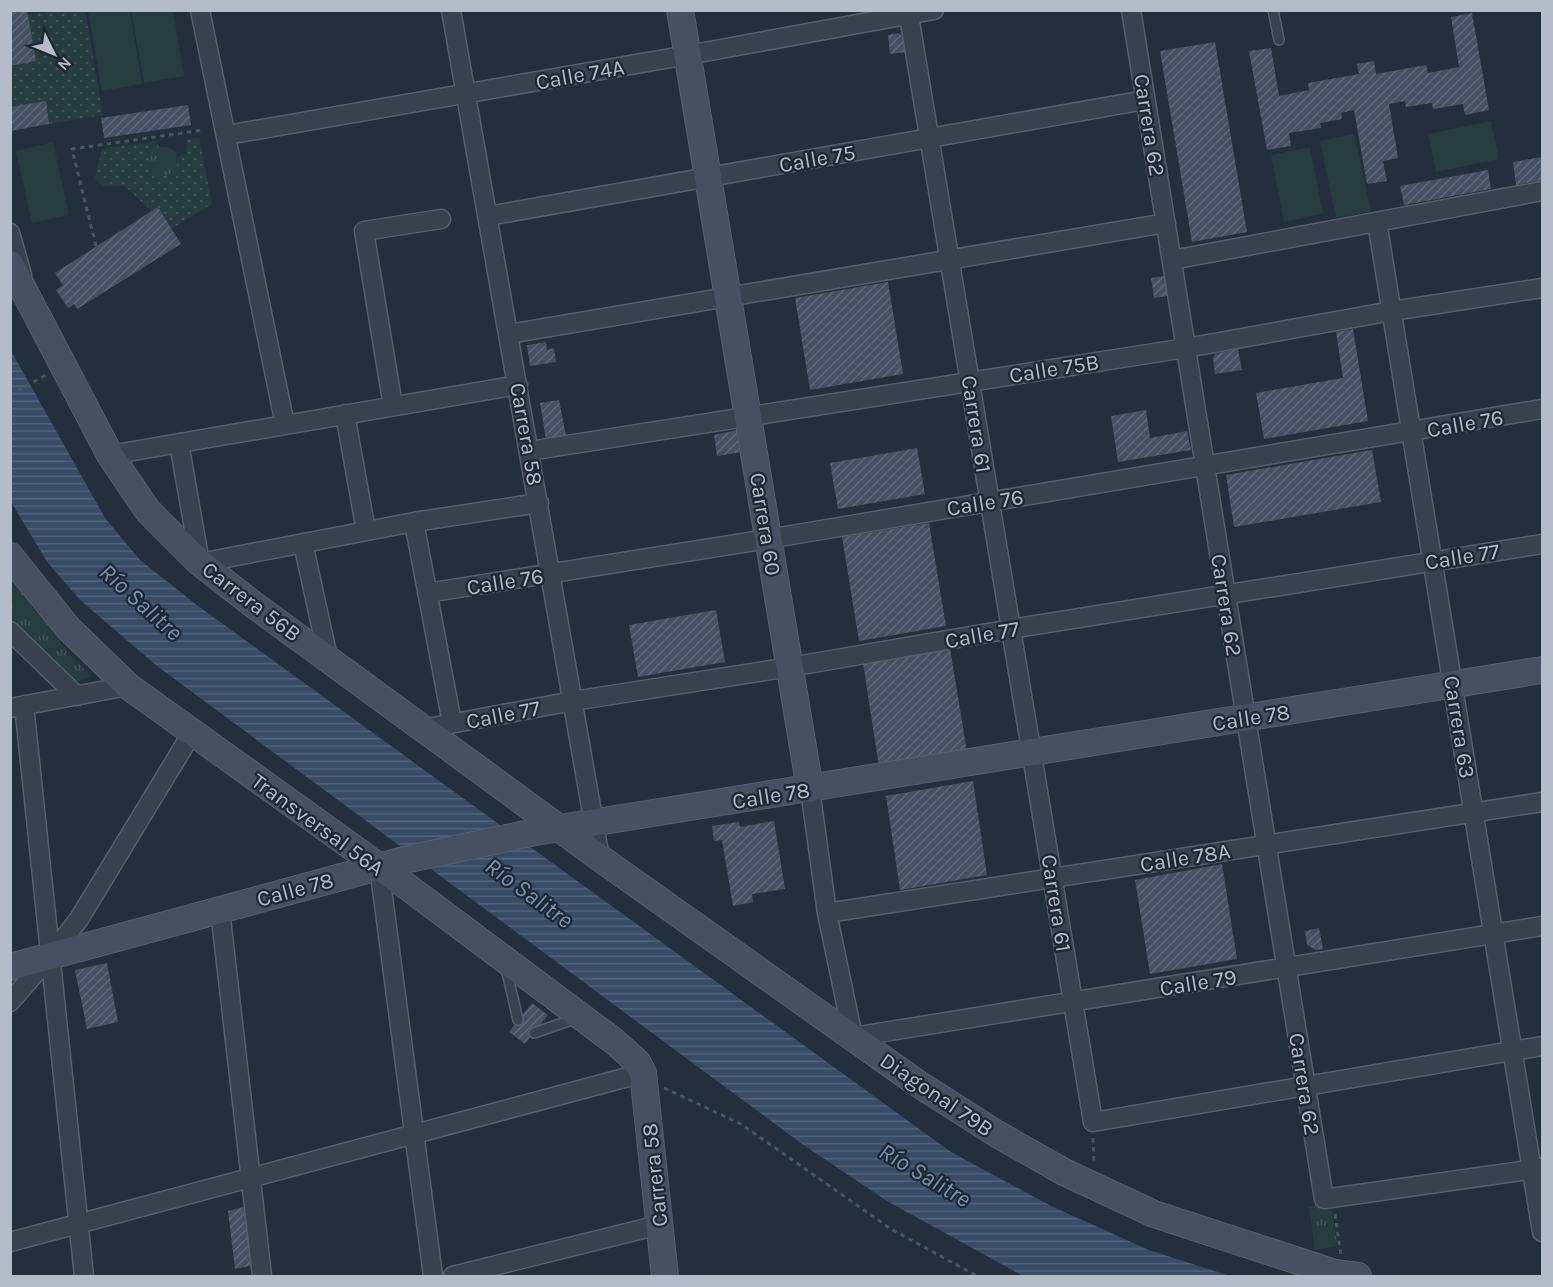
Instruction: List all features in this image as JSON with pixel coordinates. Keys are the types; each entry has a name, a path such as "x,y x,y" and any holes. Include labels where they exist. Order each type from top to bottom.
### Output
{"main road":[{"name":"Carrera 60","path":"680,10 810,789"},
{"path":"10,264 29,298"},
{"name":"Carrera 56B","path":"29,298 110,455 148,512 200,563 423,729 547,830"},
{"name":"Transversal 56A","path":"10,556 68,628 128,686 379,867 580,1016 629,1053 649,1079"},
{"name":"Calle 78","path":"10,967 404,860 547,830 1542,670"},
{"name":"Diagonal 79B","path":"547,830 600,858 916,1083 997,1134 1064,1172 1154,1214 1335,1273 1350,1268"},
{"name":"Carrera 58","path":"649,1079 659,1226 665,1276"}],"street":[{"name":"Carrera 58","path":"451,10 600,858"},
{"name":"Calle 74A","path":"227,135 688,56 908,13 934,10"},
{"name":"Carrera 62","path":"1131,10 1305,1086 1328,1198"},
{"path":"205,11 227,135 285,425"},
{"name":"Carrera 61","path":"908,13 1093,1122"},
{"name":"Calle 75","path":"488,216 1145,100"},
{"path":"1172,260 1542,191"},
{"path":"393,406 364,231 441,219"},
{"name":"Carrera 63","path":"1377,222 1513,1051 1537,1169 1542,1232"},
{"path":"509,334 1166,223"},
{"path":"10,233 29,298"},
{"name":"Calle 75B","path":"529,451 1186,348 1392,311 1542,288"},
{"path":"110,455 518,385"},
{"name":"Calle 76","path":"428,593 768,539 1542,409"},
{"path":"345,414 366,531"},
{"path":"178,443 200,563 414,522 539,503"},
{"path":"414,522 452,723"},
{"path":"303,543 328,658"},
{"name":"Calle 77","path":"423,729 573,701 1542,544"},
{"path":"10,631 77,696"},
{"path":"84,1276 51,956 17,707 128,686"},
{"path":"10,1002 51,956 88,905 192,734"},
{"name":"Carrera 60","path":"810,789 827,913 853,1037"},
{"name":"Calle 78A","path":"827,913 1542,801"},
{"path":"379,867 432,1276"},
{"path":"220,910 262,1276"},
{"name":"Calle 79","path":"853,1037 1542,926"},
{"path":"1093,1122 1542,1046"},
{"path":"10,1242 414,1134 649,1079"},
{"path":"1328,1198 1537,1169"},
{"path":"453,1276 659,1226"}],"lane":[{"path":"1273,10 1279,40"},
{"path":"504,960 518,1020"},
{"path":"534,1033 580,1016"}],"path":[{"path":"96,246 72,149 203,130"},
{"path":"126,135 126,141"},
{"path":"10,395 54,370"},
{"path":"649,1079 741,1124 891,1229 978,1276"},
{"path":"1093,1122 1094,1172"},
{"path":"1328,1198 1350,1268"}],"green space":[{"path":"54,11 85,11 103,115 49,124 45,101 11,107 11,66 35,61 28,15"},
{"path":"88,11 130,11 142,84 102,91"},
{"path":"131,11 173,11 184,76 144,83"},
{"path":"1491,121 1499,159 1436,172 1428,134"},
{"path":"1354,134 1371,211 1336,218 1320,141"},
{"path":"199,137 212,204 171,229 125,186 103,186 95,178 102,149 158,141 159,148 154,152 151,164 155,171 163,174 171,173 178,161 177,157 186,154 187,140"},
{"path":"53,142 69,215 32,223 16,151"},
{"path":"164,147 174,151 178,161 174,171 164,175 154,171 150,161 154,151"},
{"path":"1310,147 1323,214 1284,222 1271,155"},
{"path":"10,578 71,656 91,676 70,685 11,621"},
{"path":"1331,1203 1337,1246 1315,1250 1309,1207"}],"water":[{"name":"Río Salitre","path":"10,349 105,518 140,560 198,606 951,1152 1051,1206 1149,1250 1230,1276 1023,1276 887,1201 802,1144 157,666 80,600 48,563 11,502"}],"building":[{"path":"10,10 27,10 36,61 10,66"},
{"path":"1472,13 1489,110 1465,115 1463,104 1433,109 1432,103 1406,107 1405,101 1389,104 1398,158 1383,161 1387,181 1367,184 1354,110 1341,113 1342,119 1320,123 1321,128 1289,133 1291,146 1267,150 1249,51 1271,48 1279,96 1309,90 1308,83 1359,74 1357,64 1374,61 1376,74 1426,65 1428,73 1459,67 1451,17"},
{"path":"899,33 905,39 907,52 890,54 888,35"},
{"path":"1215,42 1247,232 1192,242 1160,51"},
{"path":"46,101 49,124 10,131 10,107"},
{"path":"188,105 191,125 104,138 101,118"},
{"path":"1542,157 1542,180 1516,185 1513,162"},
{"path":"1488,170 1491,189 1404,205 1400,186"},
{"path":"158,207 181,244 77,309 74,304 68,308 56,290 63,285 55,273"},
{"path":"1171,275 1174,295 1154,298 1151,278"},
{"path":"888,282 903,374 810,390 795,298"},
{"path":"1353,329 1368,421 1264,439 1256,393 1343,378 1336,332"},
{"path":"546,342 547,350 554,348 556,362 530,366 527,345"},
{"path":"1238,349 1242,370 1215,374 1213,358 1215,354"},
{"path":"559,400 566,436 546,440 540,403"},
{"path":"1146,410 1150,438 1187,431 1191,450 1118,462 1111,416"},
{"path":"738,430 742,452 717,456 714,435"},
{"path":"917,448 925,494 838,509 830,463"},
{"path":"1372,450 1381,502 1234,527 1226,475"},
{"path":"929,523 946,626 859,641 842,537"},
{"path":"716,610 725,662 638,677 629,625"},
{"path":"950,648 967,752 879,767 863,663"},
{"path":"973,781 987,875 900,890 886,796"},
{"path":"774,821 785,889 752,894 753,902 733,906 722,840 714,841 712,826 739,822 740,827"},
{"path":"1222,864 1237,959 1150,974 1135,880"},
{"path":"1319,928 1323,949 1316,950 1307,945 1305,931"},
{"path":"107,963 118,1022 87,1029 75,970"},
{"path":"532,1003 548,1015 525,1044 509,1032"},
{"path":"252,1205 259,1264 235,1269 228,1211"}]}
